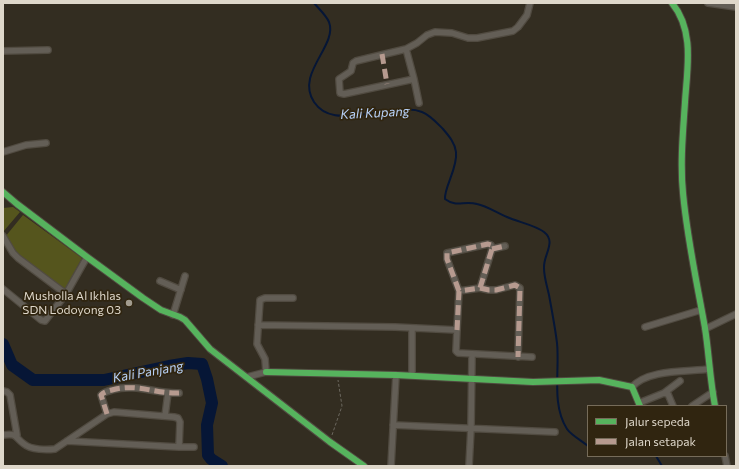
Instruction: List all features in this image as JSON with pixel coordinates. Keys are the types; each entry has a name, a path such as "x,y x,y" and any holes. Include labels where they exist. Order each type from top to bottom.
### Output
{"street":[{"path":"414,79 344,94 340,93 339,79 351,71 354,62 373,56 406,49 427,35 435,32 452,33 468,38 477,38 513,31 518,27 526,15 530,3"},
{"path":"672,3 683,19 687,39 688,61 682,157 683,192 687,225 705,329 715,405"},
{"path":"708,3 736,7"},
{"path":"406,49 414,79 418,103"},
{"path":"3,51 48,50"},
{"path":"3,152 26,145 46,143"},
{"path":"3,192 143,298 161,310 185,320 210,349 330,442 364,466"},
{"path":"3,236 13,253 18,258 66,294"},
{"path":"492,249 491,245 484,244 447,254 447,259 459,291 456,353 532,357"},
{"path":"492,249 505,246"},
{"path":"480,288 492,249"},
{"path":"3,289 43,322 47,320 66,294 87,257"},
{"path":"173,315 185,276"},
{"path":"160,281 181,290"},
{"path":"459,291 480,288 493,290 515,284 520,288 518,357"},
{"path":"266,372 265,358 257,344 260,300 265,298 293,298"},
{"path":"645,327 701,310"},
{"path":"705,329 736,314"},
{"path":"258,325 457,330"},
{"path":"412,328 412,375"},
{"path":"469,466 472,355"},
{"path":"632,387 636,382 651,375 710,369"},
{"path":"247,377 266,372 412,375 533,382 605,381 632,387"},
{"path":"391,466 396,375"},
{"path":"632,387 640,404 664,393 680,381"},
{"path":"107,414 101,395 119,388 135,387 168,393 179,393"},
{"path":"3,391 10,395 17,435 24,445 29,447 49,450 55,449 107,414 114,412 178,418 180,422 179,447"},
{"path":"694,405 713,392"},
{"path":"165,416 168,393"},
{"path":"664,393 668,394 673,405"},
{"path":"393,425 555,432"},
{"path":"3,435 17,435"},
{"path":"67,441 194,447"}],"path":[{"path":"330,442 342,406 338,374"}],"shaded area":[{"path":"13,207 20,212 3,232 3,208"},
{"path":"23,215 82,258 64,291 15,252 5,237"}],"waterway":[{"name":"Kali Kupang","path":"314,3 328,19 330,31 328,41 313,70 310,81 310,91 314,102 319,108 324,112 337,116 408,110 425,113 443,129 451,140 456,152 455,164 445,194 445,199 453,203 472,203 484,206 507,217 536,227 548,236 549,244 544,263 544,271 557,343 557,387 559,409 567,429 587,445"},
{"name":"Kali Panjang","path":"3,344 12,365 33,380 104,380 169,366 188,363 202,364 212,403 207,425 208,455 211,459 222,466"},
{"name":"Kali Kupang","path":"657,457 662,466"}],"marked path":[{"path":"382,54 387,84"},
{"path":"459,291 447,259 447,253 488,244 491,245 492,249 480,288"},
{"path":"492,249 505,246"},
{"path":"457,330 459,291 480,288 496,290 515,285 520,288 518,357"},
{"path":"107,414 101,395 105,392 121,388 138,388 179,393"}],"cycle path":[{"path":"672,3 679,14 687,38 688,64 683,136 682,182 690,244 705,328 715,405"},
{"path":"3,192 143,298 161,310 185,320 210,349 330,442 364,466"},
{"path":"266,372 396,375 533,382 599,380 632,387 640,405"}],"place":[{"name":"Musholla Al Ikhlas SDN Lodoyong 03","path":"129,303"}]}
